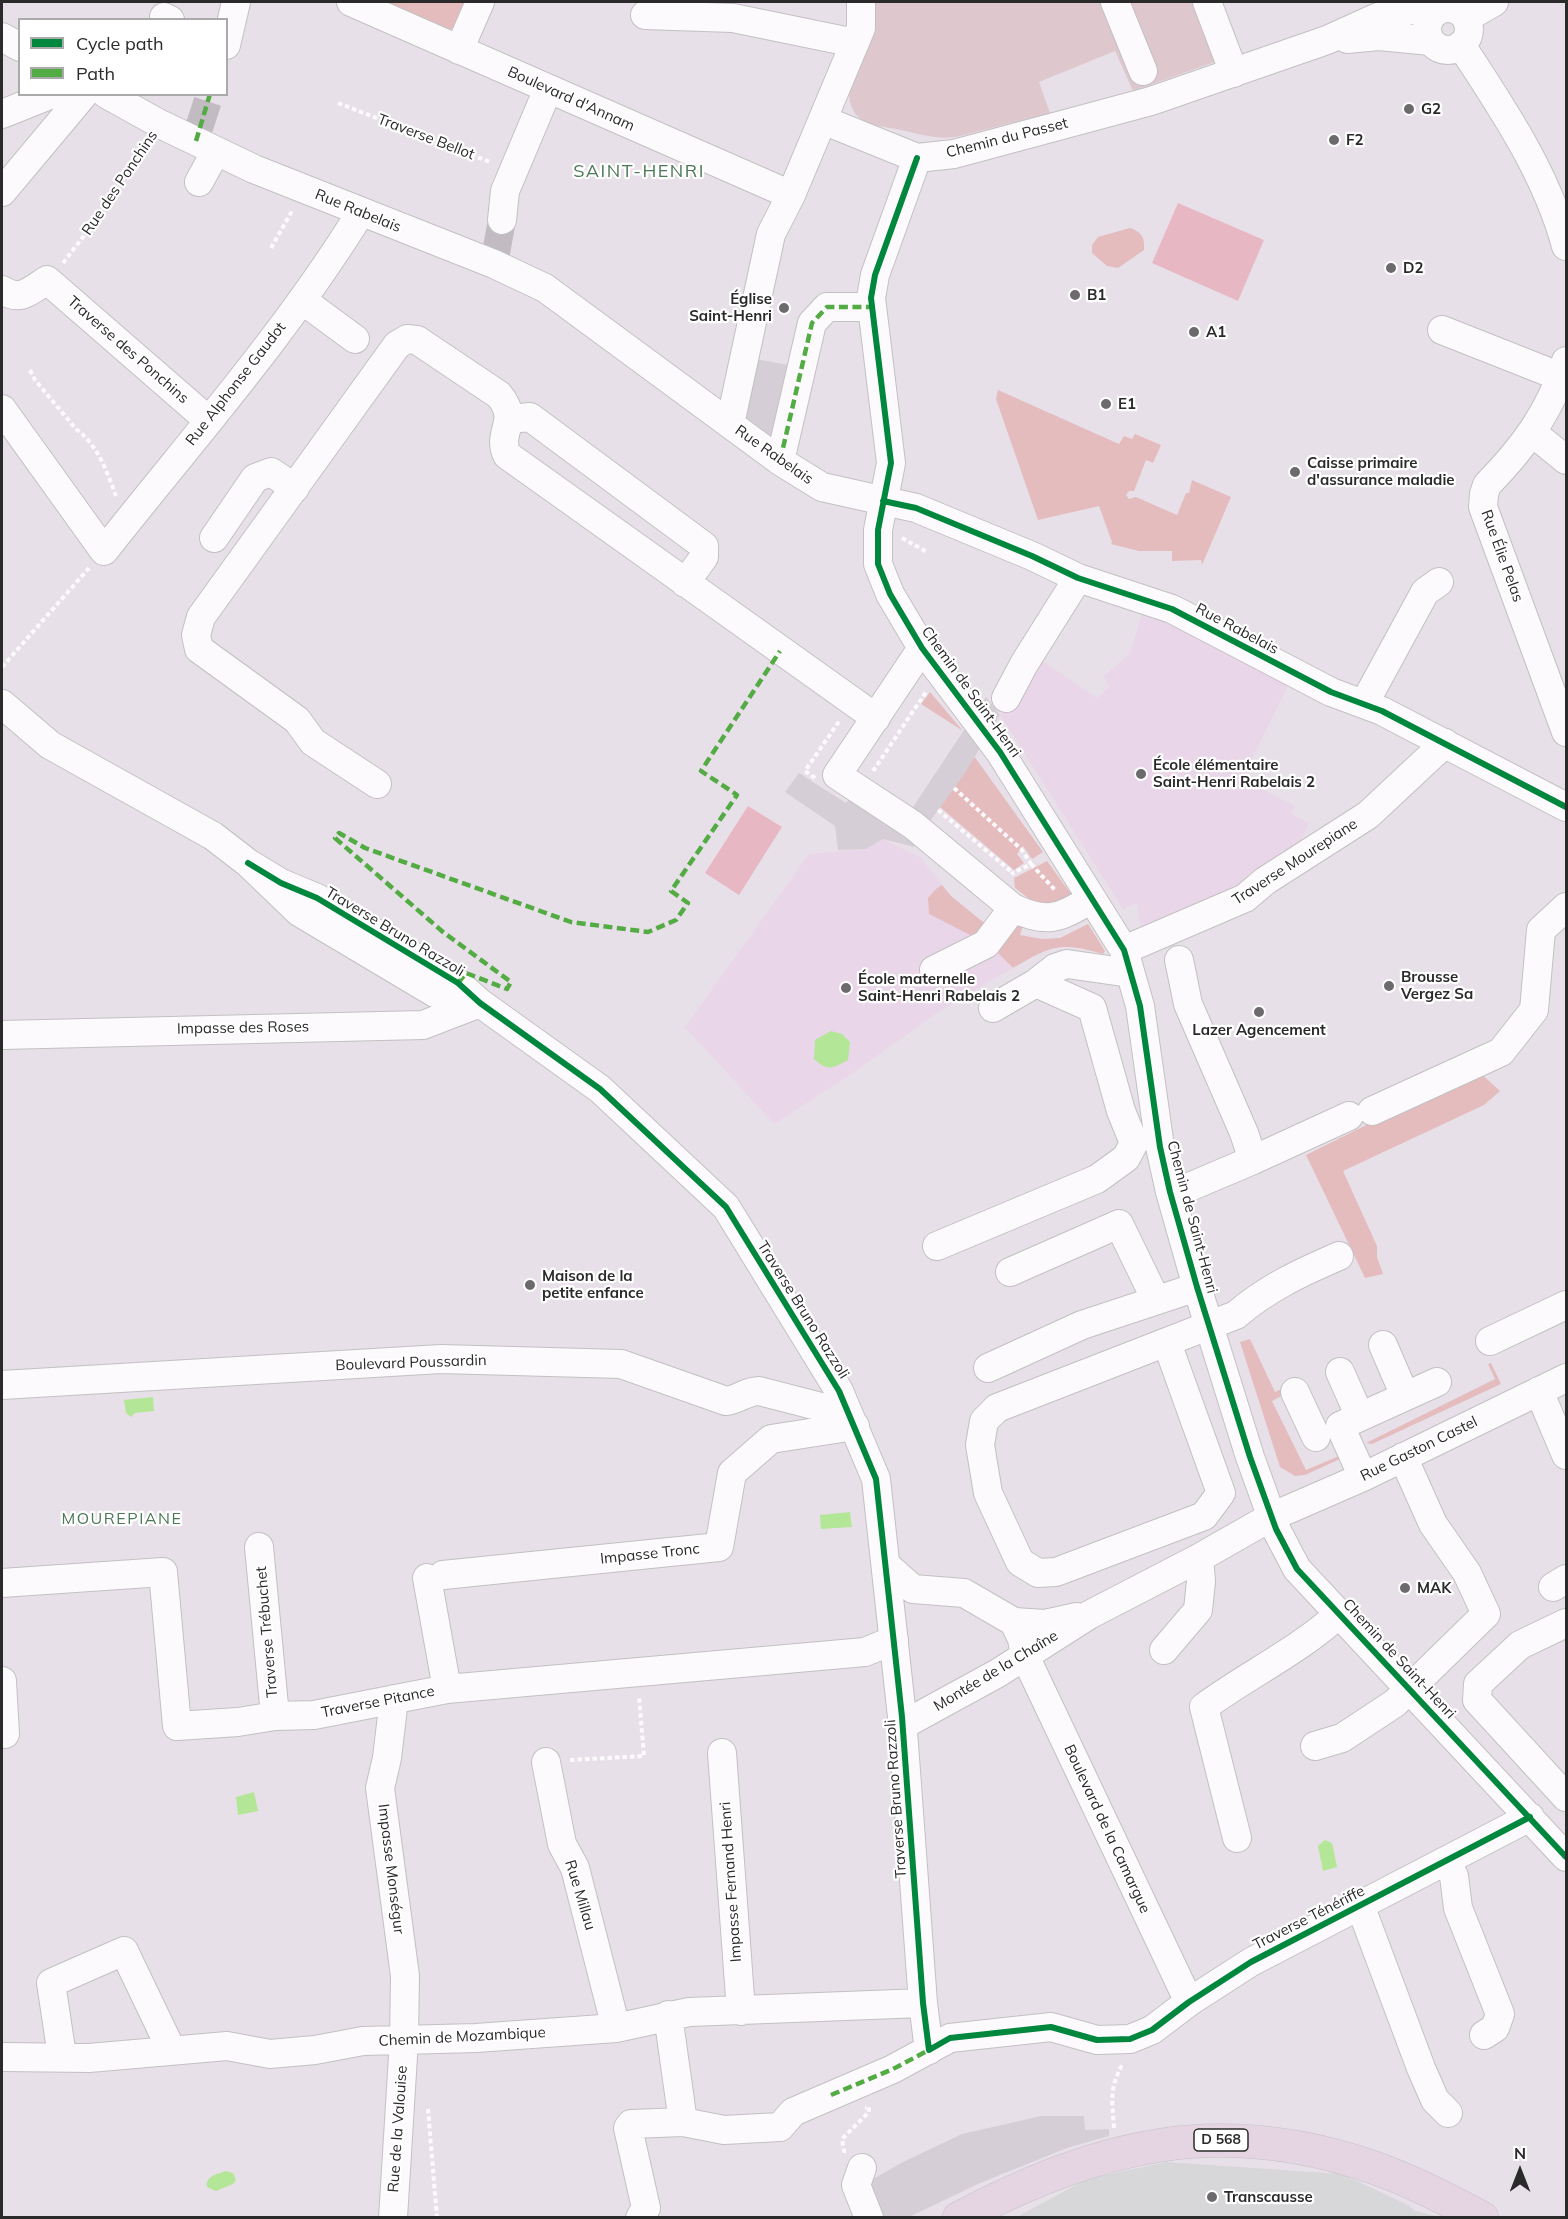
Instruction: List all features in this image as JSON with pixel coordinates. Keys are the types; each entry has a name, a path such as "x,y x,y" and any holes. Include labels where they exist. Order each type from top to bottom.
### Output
{"main road":[{"name":"D 568","path":"959,2217 997,2198 1084,2163 1122,2151 1209,2139 1267,2142 1321,2152 1374,2168 1424,2187 1482,2217"}],"street":[{"path":"228,36 236,2"},
{"name":"Boulevard d'Annam","path":"351,2 791,195"},
{"path":"459,50 480,2"},
{"path":"730,424 771,234 791,195 861,28 861,2"},
{"path":"1115,2 1143,70"},
{"path":"1207,2 1234,73"},
{"path":"1494,2 1463,32 1454,49 1445,50 1437,47 1431,41 1427,31 1428,21 1437,8 1458,11 1463,32 1521,138 1562,228 1566,246"},
{"name":"Chemin du Passet","path":"823,120 916,158 954,154 1139,104 1327,40 1378,17 1400,11 1437,8"},
{"path":"645,15 733,18 855,43"},
{"name":"Chemin du Passet","path":"1327,40 1379,36 1431,41"},
{"path":"2,37 18,46"},
{"path":"502,220 505,191 548,89"},
{"path":"2,114 46,96"},
{"path":"2,192 82,96"},
{"name":"Rue Rabelais","path":"110,96 160,124 204,140 305,189 361,212 495,258 545,288 780,461 822,487 916,508 1032,556 1078,578 1173,609 1331,692 1382,711 1566,807"},
{"path":"199,182 204,140"},
{"name":"Chemin de Saint-Henri","path":"916,158 875,275 871,298 891,463 876,540 878,564 890,594 922,648 1000,752 1092,899 1127,962 1140,1006 1160,1146 1170,1192 1209,1326 1271,1517 1284,1547 1297,1569 1566,1857"},
{"name":"Rue Alphonse Gaudot","path":"104,551 302,300 330,262 361,212"},
{"path":"2,290 9,295 18,296 29,292 52,275"},
{"name":"Traverse des Ponchins","path":"52,275 208,420"},
{"path":"302,300 355,339"},
{"path":"780,461 812,323 827,308 872,308"},
{"path":"1442,330 1564,369"},
{"path":"377,784 313,742 297,720 199,649 196,635 201,618 397,345 407,339 417,340 500,395 507,405 510,418 502,445 507,455 876,718"},
{"name":"Rue Élie Pelas","path":"1564,369 1550,405 1533,433 1487,485 1483,507 1558,684 1566,732"},
{"path":"2,409 104,551"},
{"path":"510,418 530,417 704,546 704,557 685,583"},
{"path":"1533,433 1566,460"},
{"path":"214,538 255,478 271,472 294,488"},
{"path":"1006,698 1024,664 1078,578"},
{"path":"1364,704 1425,592 1439,582"},
{"path":"922,648 837,775 913,825 1013,908 1027,915 1046,919 1059,916 1092,899"},
{"name":"Traverse Bruno Razzoli","path":"2,704 50,746 213,837 248,863 299,912 435,993 480,1003 600,1089 726,1207 838,1391 876,1479 903,1725 928,2050"},
{"name":"Traverse Mourepiane","path":"1127,962 1245,898 1265,881 1368,815 1445,743"},
{"path":"1170,1192 1187,1188 1501,1052 1534,1011 1541,930 1566,907"},
{"path":"934,970 986,944 1013,908"},
{"path":"1179,960 1188,1004 1244,1133 1252,1160"},
{"path":"993,1008 1036,983 1055,968 1066,964 1127,962"},
{"path":"937,1246 1096,1179 1126,1158 1134,1143 1121,1111 1092,1008 1036,983"},
{"name":"Impasse des Roses","path":"2,1035 423,1025 480,1003"},
{"path":"1010,1272 1119,1224 1156,1300"},
{"path":"1167,1343 1221,1493 1204,1516 1056,1572 1038,1573 1020,1562 988,1493 980,1445 984,1421 997,1408 1236,1315 1252,1301 1291,1277 1339,1256"},
{"path":"988,1368 1082,1325 1197,1287"},
{"path":"1490,1341 1566,1305"},
{"path":"1383,1345 1405,1396"},
{"name":"Boulevard Poussardin","path":"2,1385 441,1359 621,1364 726,1401 734,1400 749,1391 759,1391 825,1408 850,1418"},
{"path":"1328,1432 1340,1372"},
{"name":"Rue Gaston Castel","path":"1271,1517 1363,1477 1566,1378"},
{"path":"1328,1432 1437,1382"},
{"path":"1539,1391 1566,1455"},
{"path":"1295,1392 1363,1477"},
{"name":"Impasse Tronc","path":"447,1689 435,1577 719,1547 732,1473 771,1439 850,1418"},
{"path":"1315,1746 1342,1738 1410,1690 1486,1614 1467,1573 1433,1524 1403,1457"},
{"name":"Montée de la Chaîne","path":"903,1725 998,1673 1089,1615 1199,1558 1271,1517"},
{"name":"Traverse Trébuchet","path":"259,1547 275,1716"},
{"path":"1164,1650 1198,1610 1201,1581 1199,1558"},
{"name":"Montée de la Chaîne","path":"886,1566 913,1589 964,1593 1014,1623 1045,1624 1089,1615"},
{"name":"Traverse Pitance","path":"2,1583 164,1572 177,1726 238,1722 275,1716 314,1715 447,1689 865,1652 894,1640"},
{"path":"1237,1838 1204,1707 1231,1687 1317,1635 1340,1613"},
{"name":"Boulevard de la Camargue","path":"1014,1623 1022,1639 1025,1656 1189,2002"},
{"path":"1566,1623 1520,1645 1478,1684 1477,1700 1566,1797"},
{"path":"2,1681 5,1734"},
{"name":"Impasse Monségur","path":"394,1699 387,1758 380,1788 405,1976 404,2040"},
{"name":"Impasse Fernand Henri","path":"722,1753 741,2011"},
{"name":"Rue Millau","path":"546,1762 561,1844 575,1868 616,2028"},
{"name":"Traverse Ténériffe","path":"640,2217 646,2208 628,2128 631,2124 683,2122 724,2130 780,2127 793,2112 893,2069 950,2038 1051,2027 1097,2040 1130,2039 1152,2030 1189,2002 1251,1962 1445,1861 1534,1822 1566,1815"},
{"path":"1445,1861 1454,1876 1458,1908 1500,2014 1495,2028 1484,2035"},
{"path":"1360,1905 1421,2068 1435,2100 1448,2113"},
{"path":"62,2056 51,1983 124,1951 171,2049"},
{"name":"Chemin de Mozambique","path":"2,2057 89,2058 171,2049 227,2046 270,2054 315,2050 363,2041 476,2038 616,2028 689,2012 923,2003"},
{"path":"669,2016 683,2122"},
{"name":"Rue de la Valouise","path":"393,2217 404,2040"},
{"path":"858,2159 856,2185 869,2217"}],"path":[{"path":"271,248 305,189"},
{"path":"30,370 35,380 90,443 105,466 118,500 131,517"},
{"path":"901,537 927,552"},
{"path":"2,667 104,551"},
{"path":"860,790 931,685"},
{"path":"954,788 1021,849 1031,864 1059,893"},
{"path":"938,810 1013,873 1031,864"},
{"path":"546,1762 644,1756 637,1672"},
{"path":"1114,2132 1113,2080 1129,2051 1130,2039"},
{"path":"858,2109 868,2107 869,2112 842,2139 844,2151 858,2159"},
{"path":"428,2109 437,2217"}],"shaded area":[{"path":"383,2 467,2 453,29 447,30"},
{"path":"868,2 1201,2 1223,59 1133,91 1115,51 1039,82 1050,113 956,137 926,136 869,123 861,119 853,110 849,96 851,63"},
{"path":"1178,203 1264,240 1238,301 1152,263"},
{"path":"1130,228 1142,236 1144,250 1118,268 1107,266 1092,253 1092,245 1098,237"},
{"path":"751,358 788,365 780,446 739,419"},
{"path":"998,390 1119,444 1124,436 1132,439 1135,434 1161,445 1153,463 1146,460 1134,491 1129,491 1126,495 1129,499 1136,497 1177,515 1186,493 1189,493 1192,480 1231,497 1202,565 1201,560 1172,561 1172,551 1139,551 1111,544 1099,506 1038,520 996,399"},
{"name":"École élémentaire Saint-Henri Rabelais 2","path":"1142,613 1175,624 1289,684 1242,779 1295,806 1291,814 1309,823 1296,851 1259,880 1142,937 1137,903 1123,909 1000,715 1038,658 1097,698 1110,687 1103,677 1130,653"},
{"path":"930,692 963,731 921,704"},
{"path":"986,697 1000,715 965,773 918,838 914,847 883,839 866,849 838,850 835,826 785,792 799,773 846,803 853,794 909,813"},
{"path":"974,756 1043,852 1032,859 1023,846 1017,854 1024,863 1014,870 940,807"},
{"path":"748,806 782,827 739,895 705,873"},
{"name":"École maternelle Saint-Henri Rabelais 2","path":"883,839 921,858 951,896 988,926 995,950 1013,968 943,1009 844,1079 774,1124 685,1027 809,854 866,849"},
{"path":"1047,861 1071,894 1051,905 1036,904 1015,888 1014,878"},
{"path":"942,885 951,896 988,926 978,939 929,914 928,898"},
{"path":"1024,922 1020,935 1042,939 1060,938 1088,924 1105,951 1103,954 1076,948 1056,948 1047,950 1013,968 995,950 1009,930"},
{"path":"831,1031 842,1034 850,1042 848,1060 827,1067 814,1059 815,1040"},
{"path":"1477,1070 1500,1091 1484,1105 1343,1171 1377,1246 1377,1257 1383,1274 1365,1278 1306,1155"},
{"path":"1250,1339 1275,1392 1297,1382 1299,1387 1272,1401 1306,1470 1339,1456 1340,1459 1305,1475 1295,1476 1280,1467 1240,1342"},
{"path":"1491,1363 1501,1384 1372,1444 1366,1443 1495,1379 1488,1364"},
{"path":"153,1397 154,1411 135,1413 131,1417 126,1413 124,1400"},
{"path":"850,1512 852,1527 821,1529 820,1515"},
{"path":"254,1792 258,1811 238,1815 236,1797"},
{"path":"1325,1840 1332,1843 1337,1867 1323,1871 1318,1846"},
{"path":"1041,2116 1084,2116 1085,2130 1109,2129 1109,2136 1067,2148 980,2183 909,2217 883,2217 866,2183 903,2162 962,2134"},
{"name":"Transcausse","path":"1166,2162 1342,2174 1408,2205 1415,2211 1441,2217 1015,2218 1087,2179"},
{"path":"226,2171 233,2173 236,2180 233,2184 216,2191 207,2187 210,2178"}],"tunnel":[{"path":"199,128 209,96"},
{"path":"496,253 502,220"}],"marked path":[{"path":"196,141 209,96"},
{"path":"780,461 812,323 827,307 872,307"},
{"path":"458,983 466,973 507,989 511,982 443,932 335,838 339,833 365,848 571,922 648,932 676,920 688,903 671,891 737,795 701,771 780,651"},
{"path":"831,2095 893,2069 929,2050"}],"cycle path":[{"path":"917,158 875,275 871,298 891,463 878,530 878,564 890,594 922,648 1000,752 1124,950 1140,1006 1160,1147 1170,1192 1250,1457 1276,1529 1297,1569 1566,1857"},
{"path":"883,501 916,508 1032,556 1078,578 1172,609 1331,692 1382,711 1566,807"},
{"path":"248,863 281,883 317,898 458,983 480,1003 600,1089 726,1207 839,1391 876,1479 902,1717 923,2003 929,2050 950,2038 1051,2027 1097,2040 1130,2039 1152,2030 1189,2002 1251,1962 1530,1817"}],"place":[{"name":"G2","path":"1409,109"},
{"name":"F2","path":"1334,140"},
{"name":"D2","path":"1391,268"},
{"name":"B1","path":"1075,295"},
{"name":"Église Saint-Henri","path":"784,308"},
{"name":"A1","path":"1194,332"},
{"name":"E1","path":"1106,404"},
{"name":"Caisse primaire d'assurance maladie","path":"1295,472"},
{"name":"École élémentaire Saint-Henri Rabelais 2","path":"1141,774"},
{"name":"Brousse Vergez Sa","path":"1389,986"},
{"name":"École maternelle Saint-Henri Rabelais 2","path":"846,988"},
{"name":"Lazer Agencement","path":"1259,1012"},
{"name":"Maison de la petite enfance","path":"530,1285"},
{"name":"MAK","path":"1405,1588"},
{"name":"Transcausse","path":"1212,2197"}],"district":[{"name":"SAINT-HENRI","path":"639,172"},
{"name":"MOUREPIANE","path":"122,1519"}]}
